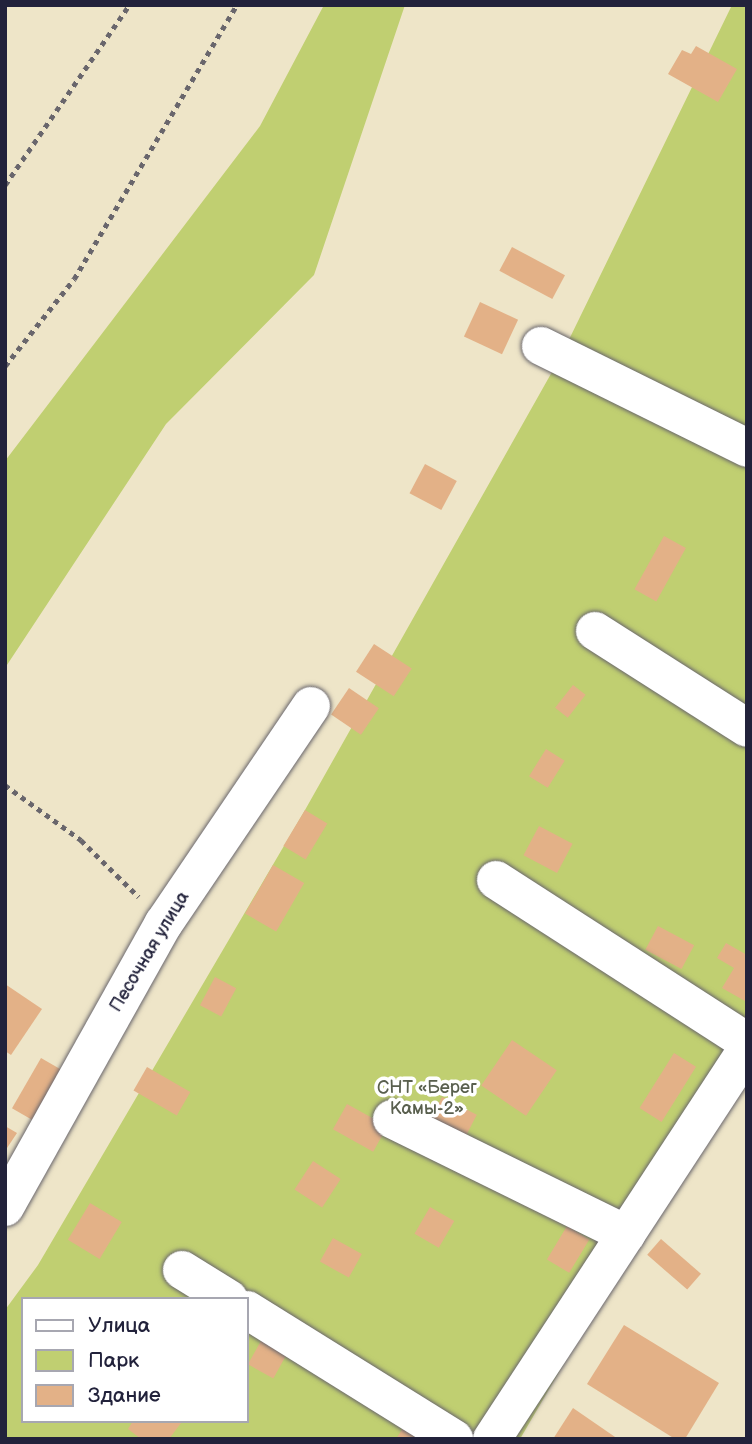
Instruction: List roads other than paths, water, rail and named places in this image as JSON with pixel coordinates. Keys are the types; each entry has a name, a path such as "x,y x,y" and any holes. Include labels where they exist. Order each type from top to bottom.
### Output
{"lane":[{"path":"541,346 747,448"},
{"path":"595,631 747,727"},
{"name":"Песочная улица","path":"5,1208 164,923 311,706"},
{"path":"496,880 747,1042"},
{"path":"492,1439 747,1050"},
{"path":"392,1119 626,1234"},
{"path":"182,1270 226,1297"},
{"path":"248,1311 454,1439"}],"park label":[{"name":"СНТ «Берег Камы-2»","path":"427,1099"}]}
